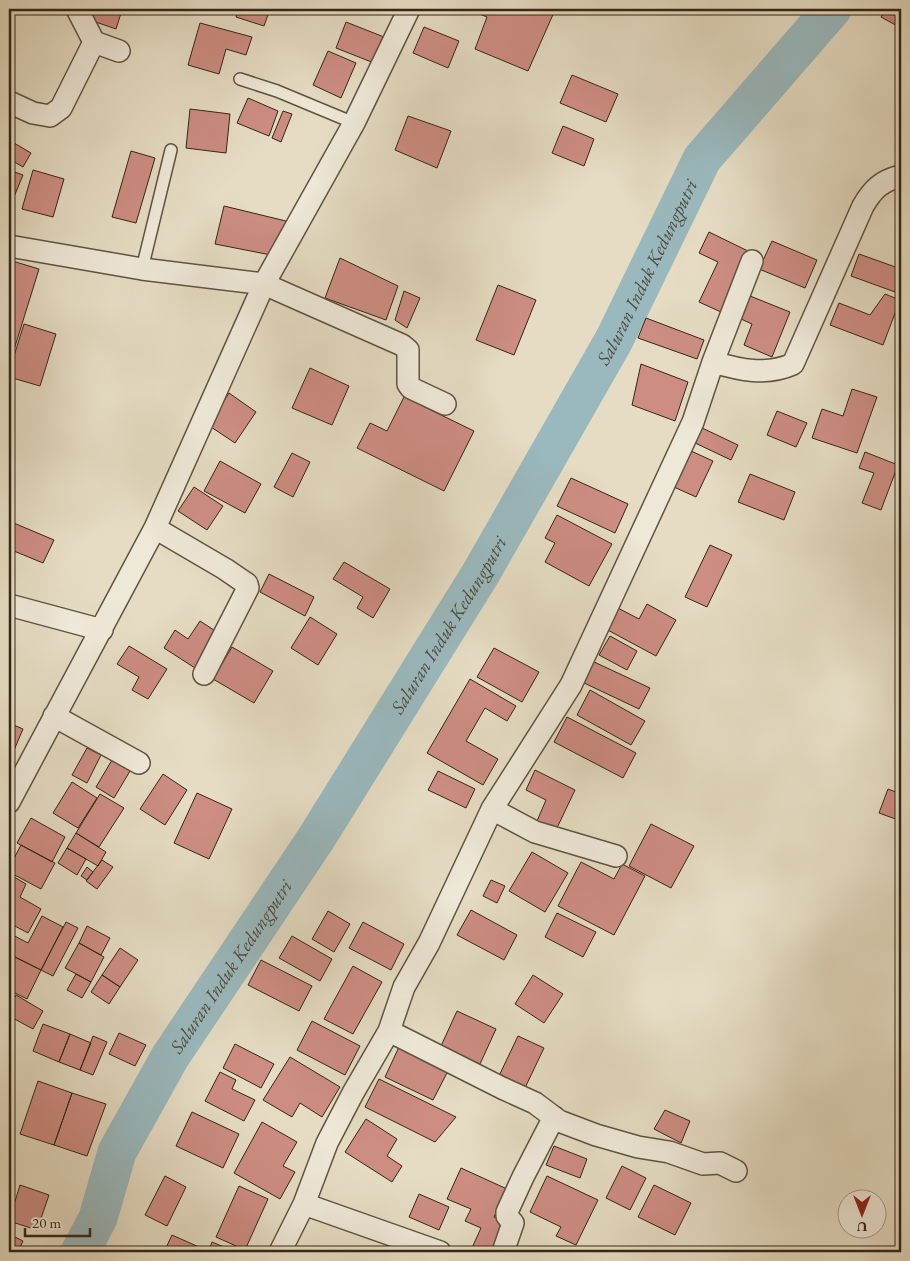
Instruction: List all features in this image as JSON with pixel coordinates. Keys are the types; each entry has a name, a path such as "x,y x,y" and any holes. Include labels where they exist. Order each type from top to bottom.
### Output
{"street":[{"path":"77,9 94,42 119,51"},
{"path":"10,795 102,630 155,528 264,284 354,123 409,9"},
{"path":"9,102 33,113 50,116 62,108 94,42"},
{"path":"713,362 732,367 771,372 792,364 862,206 872,190 891,178 901,176"},
{"path":"9,246 142,269 264,284 402,345 408,350 408,384 412,388 445,404"},
{"path":"280,1252 304,1204 327,1143 353,1093 390,1031 404,987 429,943 492,809 571,685 693,422 713,362 752,261"},
{"path":"155,528 247,584 248,588 204,674"},
{"path":"9,605 102,630"},
{"path":"54,716 139,763"},
{"path":"492,809 535,832 616,856"},
{"path":"390,1031 535,1103 559,1121 596,1135 638,1147 670,1152 703,1164 720,1162 736,1171"},
{"path":"502,1252 513,1222 507,1216 507,1212 554,1117"},
{"path":"304,1204 440,1252"}],"lane":[{"path":"240,79 277,91 354,123"},
{"path":"142,269 171,150"}],"building":[{"path":"94,9 134,9 132,14 122,10 116,29 90,20"},
{"path":"238,9 270,9 264,26 236,17"},
{"path":"467,9 555,10 528,71 475,49 487,17"},
{"path":"885,9 901,9 901,28 881,17"},
{"path":"346,22 384,37 374,63 336,48"},
{"path":"200,23 252,37 246,55 226,49 219,74 188,65"},
{"path":"424,27 459,41 448,68 413,53"},
{"path":"328,51 356,63 341,98 313,85"},
{"path":"572,75 618,94 606,122 560,103"},
{"path":"248,98 278,111 269,136 237,123"},
{"path":"190,109 230,114 226,153 186,148"},
{"path":"283,111 292,114 281,142 272,138"},
{"path":"408,116 451,131 437,168 395,150"},
{"path":"563,126 594,139 584,166 552,153"},
{"path":"9,140 31,153 23,167 9,159"},
{"path":"131,151 155,158 136,223 112,217"},
{"path":"9,170 23,175 9,209"},
{"path":"33,170 64,179 53,217 22,209"},
{"path":"224,206 290,222 276,256 215,244"},
{"path":"709,232 750,252 721,312 699,302 718,262 699,253"},
{"path":"772,241 817,260 805,288 759,269"},
{"path":"859,254 901,269 901,277 895,292 851,276"},
{"path":"340,258 398,286 386,320 325,298"},
{"path":"9,260 39,269 13,353 9,351"},
{"path":"498,285 536,300 514,355 476,340"},
{"path":"404,291 420,298 407,328 395,320"},
{"path":"885,294 900,300 883,345 830,325 839,303 870,315"},
{"path":"750,296 790,312 772,357 744,345 752,324 741,319"},
{"path":"646,318 704,340 697,359 638,338"},
{"path":"24,324 56,334 40,386 9,377"},
{"path":"641,364 688,382 675,421 632,405"},
{"path":"310,368 349,386 332,425 292,408"},
{"path":"852,389 877,397 857,453 812,438 822,409 843,416"},
{"path":"229,393 256,412 235,443 208,425"},
{"path":"404,397 474,431 444,491 357,448 370,423 387,431"},
{"path":"777,411 807,423 796,447 767,435"},
{"path":"700,427 738,445 731,460 693,442"},
{"path":"691,451 713,461 696,497 674,487"},
{"path":"865,452 898,465 881,510 862,503 874,473 859,468"},
{"path":"292,453 310,462 293,497 274,487"},
{"path":"220,461 261,484 245,513 204,491"},
{"path":"750,474 795,492 784,520 738,502"},
{"path":"571,478 628,504 615,533 557,506"},
{"path":"194,487 223,506 207,530 178,511"},
{"path":"557,515 612,544 589,586 545,562 555,543 545,538"},
{"path":"9,521 54,540 43,563 9,549"},
{"path":"710,545 732,555 707,607 685,597"},
{"path":"344,562 390,589 373,618 357,608 363,597 333,579"},
{"path":"269,574 314,597 305,616 260,592"},
{"path":"647,604 676,620 656,656 604,628 616,607 639,619"},
{"path":"310,617 337,634 318,665 291,648"},
{"path":"200,621 217,632 195,668 164,648 175,630 188,639"},
{"path":"610,636 637,651 627,670 599,655"},
{"path":"129,646 167,669 148,699 132,690 139,677 117,664"},
{"path":"232,647 273,671 254,703 213,679"},
{"path":"494,648 539,672 522,702 477,677"},
{"path":"592,661 650,688 639,709 582,682"},
{"path":"470,679 516,706 507,721 485,708 466,741 498,759 483,785 427,753"},
{"path":"590,690 645,721 631,745 577,715"},
{"path":"567,717 636,753 623,778 554,742"},
{"path":"9,723 23,729 9,762"},
{"path":"87,748 101,755 87,783 72,775"},
{"path":"112,760 130,771 114,798 96,787"},
{"path":"535,770 575,790 556,830 537,821 546,800 526,790"},
{"path":"438,771 475,789 466,808 428,790"},
{"path":"163,774 187,790 165,825 140,809"},
{"path":"72,782 97,798 78,828 53,813"},
{"path":"888,789 901,794 901,821 879,813"},
{"path":"197,793 232,809 209,859 174,843"},
{"path":"100,794 124,808 99,847 76,833"},
{"path":"31,818 65,837 52,862 17,843"},
{"path":"651,824 694,846 671,888 629,866"},
{"path":"76,833 106,852 98,866 67,848"},
{"path":"21,845 55,863 41,889 9,872 9,868"},
{"path":"67,848 86,859 77,875 58,863"},
{"path":"532,852 568,873 545,912 509,891"},
{"path":"102,860 113,867 97,889 86,881"},
{"path":"581,862 614,879 622,864 645,876 614,935 558,906"},
{"path":"87,867 93,872 87,880 81,876"},
{"path":"9,874 26,884 20,897 41,909 28,933 9,923"},
{"path":"491,880 505,886 497,903 483,896"},
{"path":"471,910 517,935 504,960 457,935"},
{"path":"328,911 350,924 334,952 312,939"},
{"path":"557,913 596,932 583,957 545,937"},
{"path":"42,916 63,927 41,970 9,954 9,933 28,943"},
{"path":"66,922 78,928 53,976 41,970"},
{"path":"363,922 404,944 391,970 349,948"},
{"path":"87,926 110,938 101,955 79,943"},
{"path":"292,936 332,959 320,981 279,958"},
{"path":"79,943 104,957 91,982 65,968"},
{"path":"120,948 138,960 120,987 102,975"},
{"path":"15,957 41,970 27,999 9,990 9,968"},
{"path":"261,960 312,986 299,1011 248,985"},
{"path":"353,966 382,982 353,1034 324,1019"},
{"path":"76,974 91,982 82,998 67,990"},
{"path":"102,975 120,987 109,1004 91,992"},
{"path":"533,975 563,994 544,1023 515,1004"},
{"path":"16,995 43,1011 33,1029 9,1016 9,1008"},
{"path":"457,1011 496,1029 480,1064 441,1046"},
{"path":"312,1021 360,1046 345,1075 297,1050"},
{"path":"43,1024 70,1034 59,1062 33,1051"},
{"path":"9,1028 14,1030 9,1042"},
{"path":"119,1033 146,1045 135,1066 109,1054"},
{"path":"70,1034 91,1043 80,1070 59,1062"},
{"path":"93,1036 107,1042 93,1075 80,1070"},
{"path":"518,1036 544,1048 524,1090 498,1078"},
{"path":"235,1044 274,1064 261,1088 223,1068"},
{"path":"399,1047 448,1071 433,1100 385,1077"},
{"path":"290,1057 340,1087 322,1117 300,1103 292,1117 263,1100"},
{"path":"220,1072 236,1080 232,1089 255,1100 244,1121 205,1101"},
{"path":"379,1079 456,1117 435,1142 365,1107"},
{"path":"38,1081 72,1093 54,1145 20,1134"},
{"path":"72,1093 106,1104 87,1156 54,1145"},
{"path":"665,1110 690,1121 681,1143 654,1129"},
{"path":"192,1112 239,1134 223,1168 176,1146"},
{"path":"366,1119 397,1139 387,1156 402,1166 392,1182 345,1152"},
{"path":"262,1122 297,1142 283,1166 295,1172 280,1199 234,1173"},
{"path":"554,1146 587,1159 580,1178 546,1165"},
{"path":"9,1150 14,1152 9,1163"},
{"path":"622,1166 646,1178 630,1210 606,1198"},
{"path":"461,1168 507,1189 494,1217 506,1222 492,1252 471,1250 481,1228 465,1221 471,1209 447,1199"},
{"path":"165,1176 186,1187 167,1226 145,1215"},
{"path":"547,1176 598,1200 576,1245 556,1236 561,1227 530,1212"},
{"path":"20,1185 49,1195 37,1230 9,1221"},
{"path":"654,1185 691,1203 675,1235 638,1217"},
{"path":"239,1186 268,1199 245,1250 216,1237"},
{"path":"419,1194 449,1207 439,1230 409,1217"},
{"path":"9,1234 23,1241 18,1252 9,1252"},
{"path":"172,1235 199,1247 197,1252 164,1252"},
{"path":"212,1242 236,1252 208,1252"}],"waterway":[{"name":"Saluran Induk Kedungputri","path":"80,1252 98,1218 117,1152 170,1057 317,837 481,573 614,340 702,159 832,9"}]}
